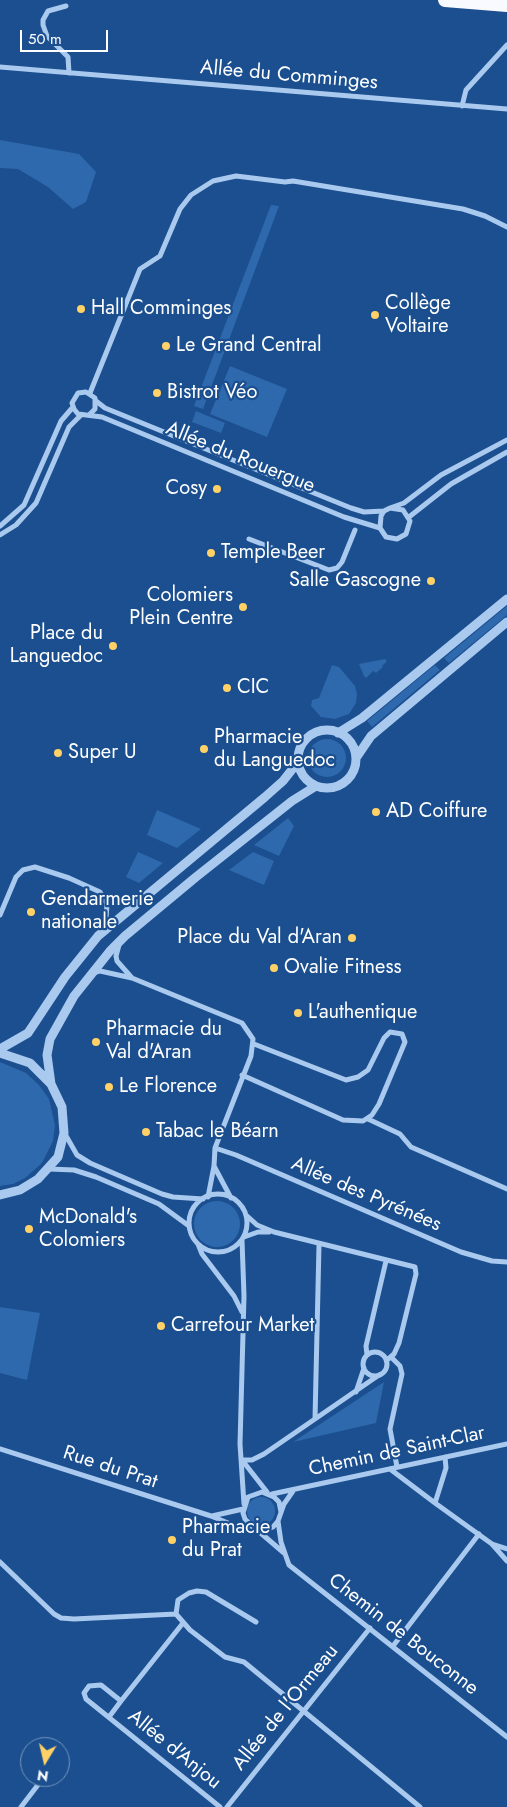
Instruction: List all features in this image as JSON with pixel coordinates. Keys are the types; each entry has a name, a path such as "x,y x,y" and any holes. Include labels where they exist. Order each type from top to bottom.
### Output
{"highway":[{"path":"445,0 507,5"}],"street":[{"path":"66,6 48,11 43,20 43,25 48,36 68,57 69,73"},
{"path":"462,106 464,94 468,88 507,45"},
{"name":"Allée du Comminges","path":"0,67 507,109"},
{"path":"90,393 140,269 154,262 160,256 180,209 191,195 212,181 236,176 284,182 293,181 463,209 486,216 507,227"},
{"path":"0,526 12,518 24,505 61,421 73,406 73,399 78,393 90,393"},
{"path":"0,535 16,525 36,503 69,427 81,415 89,415 95,409 96,401 90,393"},
{"name":"Allée du Rouergue","path":"96,401 105,408 351,508 364,512 384,511"},
{"path":"73,406 81,415"},
{"name":"Allée du Rouergue","path":"89,415 102,417 344,517 380,528"},
{"path":"390,508 403,510 409,517 409,530 397,539 386,537 380,528 380,516 384,511 390,508 404,503 441,475 507,440"},
{"path":"409,517 451,484 507,452"},
{"path":"250,539 328,570 337,568 342,562 355,530"},
{"path":"338,733 362,718 507,598"},
{"path":"356,758 351,743 338,733 322,731 307,738 298,753 301,772 307,781 316,786 336,787 344,782 351,776 356,758 372,736 507,622"},
{"path":"98,936 266,797 283,781 298,762"},
{"path":"0,1195 20,1190 38,1179 58,1157 64,1132 62,1107 51,1084 47,1055 50,1039 74,996 89,976 125,936 286,806 316,786"},
{"path":"0,915 19,872 31,867 40,868 100,892 106,900 107,909 104,926 98,936 65,977 28,1033 0,1051"},
{"path":"125,936 116,956 119,965 132,978"},
{"path":"89,976 100,971 132,978 242,1024 249,1031 254,1044 251,1056 215,1148 214,1166 205,1198 192,1211 189,1226"},
{"path":"242,1076 343,1120 357,1122 368,1119 379,1104 404,1046 402,1034 394,1031 386,1034 368,1070 350,1080 336,1077 254,1044"},
{"path":"0,1051 30,1063 51,1084"},
{"path":"368,1119 400,1134 411,1147 507,1189"},
{"path":"64,1132 77,1155 90,1163 173,1197 205,1198 219,1195 231,1198"},
{"name":"Allée des Pyrénées","path":"215,1148 236,1155 461,1252 492,1261 507,1262"},
{"path":"214,1166 231,1198 242,1207 246,1215 247,1224 241,1257 244,1275 240,1444 245,1520 250,1526 265,1530 278,1521 281,1512 279,1502 269,1493 242,1460"},
{"path":"49,1168 74,1170 96,1177 159,1204 189,1226 202,1254 234,1296 243,1312"},
{"path":"242,1460 258,1458 356,1392 386,1369 389,1358 399,1343 417,1270 411,1265 319,1245 274,1232 257,1225 246,1215"},
{"path":"197,1243 204,1249 218,1252 231,1249 243,1238 258,1232 274,1232"},
{"path":"315,1419 319,1245"},
{"path":"356,1392 367,1355 366,1346 386,1261"},
{"path":"367,1355 376,1352 400,1366 402,1374 390,1429 397,1468"},
{"path":"364,1368 370,1375 379,1375"},
{"name":"Chemin de Saint-Clar","path":"269,1493 293,1490 507,1444"},
{"name":"Rue du Prat","path":"0,1449 212,1516 240,1528 250,1526"},
{"path":"435,1503 446,1468 446,1457"},
{"path":"390,1469 492,1544 507,1562"},
{"name":"Chemin de Saint-Clar","path":"281,1512 293,1490"},
{"path":"244,1507 248,1497 256,1493 269,1493"},
{"path":"212,1516 244,1507"},
{"name":"Chemin de Bouconne","path":"278,1521 284,1554 289,1566 507,1737"},
{"name":"Chemin de Bouconne","path":"256,1529 284,1554"},
{"path":"393,1646 479,1534"},
{"path":"492,1544 507,1549"},
{"path":"0,1562 54,1614 61,1618 176,1614"},
{"path":"256,1622 206,1592 189,1593 178,1600 176,1614 183,1623 225,1657 244,1662 420,1807"},
{"name":"Allée d'Anjou","path":"109,1717 183,1623"},
{"name":"Allée de l'Ormeau","path":"227,1807 370,1628"},
{"name":"Allée d'Anjou","path":"121,1701 101,1686 91,1685 84,1692 86,1699 220,1807"},
{"path":"21,1807 36,1787"}],"shaded area":[{"path":"0,140 79,154 96,172 86,202 73,209 48,187 18,169 0,168"},
{"path":"271,205 279,206 203,409 194,406"},
{"path":"230,366 287,389 267,437 210,414"},
{"path":"196,411 225,423 221,433 192,422"},
{"path":"507,606 507,615 449,663 444,658"},
{"path":"385,659 387,661 376,673 373,671 366,678 364,676 359,664"},
{"path":"332,665 339,667 355,686 357,694 356,703 349,714 335,719 321,717 311,706 312,700 319,698"},
{"path":"435,665 440,670 372,727 367,721"},
{"path":"327,739 334,740 340,745 345,751 345,765 340,771 334,776 327,777 320,776 314,771 309,765 308,758 309,751 314,745 320,740"},
{"path":"157,810 201,829 177,848 147,835"},
{"path":"288,818 294,826 279,856 254,845"},
{"path":"138,852 163,863 139,883 126,877"},
{"path":"253,852 274,861 264,885 229,870"},
{"path":"0,1062 26,1073 39,1085 49,1099 55,1125 53,1141 42,1163 25,1178 13,1184 0,1186"},
{"path":"212,1201 222,1201 236,1211 240,1224 236,1237 230,1243 222,1247 212,1247 198,1237 194,1229 194,1219 204,1205"},
{"path":"0,1307 40,1313 27,1380 0,1373"},
{"path":"384,1382 376,1423 293,1442"},
{"path":"261,1497 271,1501 275,1511 271,1521 261,1525 251,1521 247,1511 251,1501"}],"place":[{"name":"Hall Comminges","path":"81,309"},
{"name":"Collège Voltaire","path":"375,315"},
{"name":"Le Grand Central","path":"166,346"},
{"name":"Bistrot Véo","path":"157,393"},
{"name":"Cosy","path":"217,489"},
{"name":"Temple Beer","path":"211,553"},
{"name":"Salle Gascogne","path":"431,581"},
{"name":"Colomiers Plein Centre","path":"243,607"},
{"name":"Place du Languedoc","path":"113,646"},
{"name":"CIC","path":"227,688"},
{"name":"Pharmacie du Languedoc","path":"204,749"},
{"name":"Super U","path":"58,753"},
{"name":"AD Coiffure","path":"376,812"},
{"name":"Gendarmerie nationale","path":"31,912"},
{"name":"Place du Val d'Aran","path":"352,938"},
{"name":"Ovalie Fitness","path":"274,968"},
{"name":"L'authentique","path":"298,1013"},
{"name":"Pharmacie du Val d'Aran","path":"96,1042"},
{"name":"Le Florence","path":"109,1087"},
{"name":"Tabac le Béarn","path":"146,1132"},
{"name":"McDonald's Colomiers","path":"29,1229"},
{"name":"Carrefour Market","path":"161,1326"},
{"name":"Pharmacie du Prat","path":"172,1540"}]}
